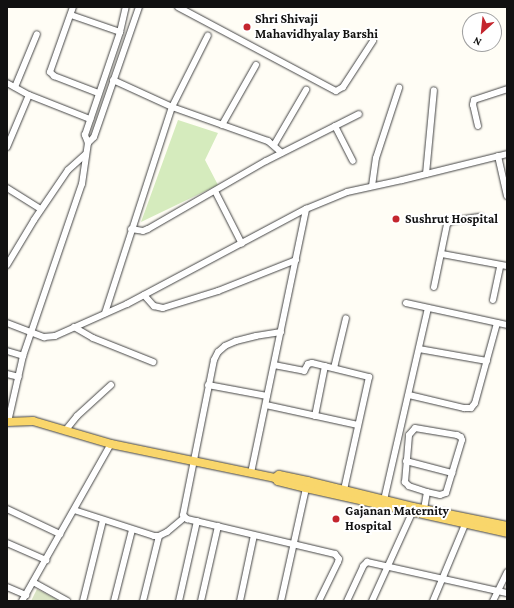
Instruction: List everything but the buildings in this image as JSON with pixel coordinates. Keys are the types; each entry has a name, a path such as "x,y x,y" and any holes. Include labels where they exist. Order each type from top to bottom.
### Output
{"main road":[{"path":"8,422 33,422 111,444 275,478 278,481 412,513 507,526"},
{"path":"275,478 279,475 344,490 424,509 507,533"}],"street":[{"path":"73,7 50,72 54,76 98,93"},
{"path":"8,422 23,356 82,184 88,143 85,135 98,93 120,32 126,7"},
{"path":"88,143 94,137 139,7"},
{"path":"178,7 336,91 343,87 373,41"},
{"path":"71,14 120,32"},
{"path":"15,87 37,34"},
{"path":"105,313 131,229 172,107 208,35"},
{"path":"222,125 256,65"},
{"path":"113,80 172,107 268,141 282,153"},
{"path":"7,83 29,95 90,119"},
{"path":"372,186 376,158 399,88"},
{"path":"478,126 473,105 474,100 507,89"},
{"path":"274,145 306,90"},
{"path":"426,174 434,90"},
{"path":"7,147 29,95"},
{"path":"131,229 143,231 148,229 216,192 282,153 359,114"},
{"path":"335,126 353,161"},
{"path":"7,265 41,209 68,170 86,154"},
{"path":"7,323 31,333 50,337 144,295 306,209 347,192 507,154"},
{"path":"498,156 507,196"},
{"path":"7,188 41,209"},
{"path":"216,192 242,244"},
{"path":"251,473 306,209"},
{"path":"434,287 449,222 481,217"},
{"path":"442,254 500,266 507,266"},
{"path":"144,295 154,306 163,308 218,291 296,260"},
{"path":"493,300 500,266"},
{"path":"406,304 507,325"},
{"path":"384,500 428,308"},
{"path":"334,368 346,318"},
{"path":"409,395 464,408 471,408 475,403 497,323"},
{"path":"74,327 93,338 153,362"},
{"path":"185,517 183,510 195,462 208,385 214,360 218,352 225,346 256,336 281,332"},
{"path":"419,349 487,361"},
{"path":"7,351 23,356"},
{"path":"274,365 304,371 310,363 369,377 344,490"},
{"path":"315,416 325,366"},
{"path":"7,374 18,377"},
{"path":"65,431 77,416 111,385"},
{"path":"208,385 268,396"},
{"path":"266,405 358,425"},
{"path":"415,428 461,437 462,440 446,493 440,495 409,486 405,482 406,461 409,435 415,428"},
{"path":"7,587 24,598 111,444"},
{"path":"406,461 452,473"},
{"path":"281,601 306,488"},
{"path":"424,509 427,492"},
{"path":"7,509 60,534"},
{"path":"74,510 145,534 159,536"},
{"path":"372,601 412,513"},
{"path":"185,517 335,554 339,558 319,601"},
{"path":"143,601 159,536 185,517"},
{"path":"83,601 103,520"},
{"path":"179,601 197,521"},
{"path":"433,601 467,521"},
{"path":"201,601 218,526"},
{"path":"114,601 132,530"},
{"path":"240,601 254,535"},
{"path":"7,544 46,560"},
{"path":"347,601 365,564 371,562 507,593"},
{"path":"493,601 507,572"},
{"path":"33,582 68,601"}],"green space":[{"path":"178,120 218,133 205,160 218,185 141,222"},
{"path":"37,589 60,601 31,601"}],"place":[{"name":"Shri Shivaji Mahavidhyalay Barshi","path":"247,27"},
{"name":"Sushrut Hospital","path":"396,219"},
{"name":"Gajanan Maternity Hospital","path":"336,519"}]}
